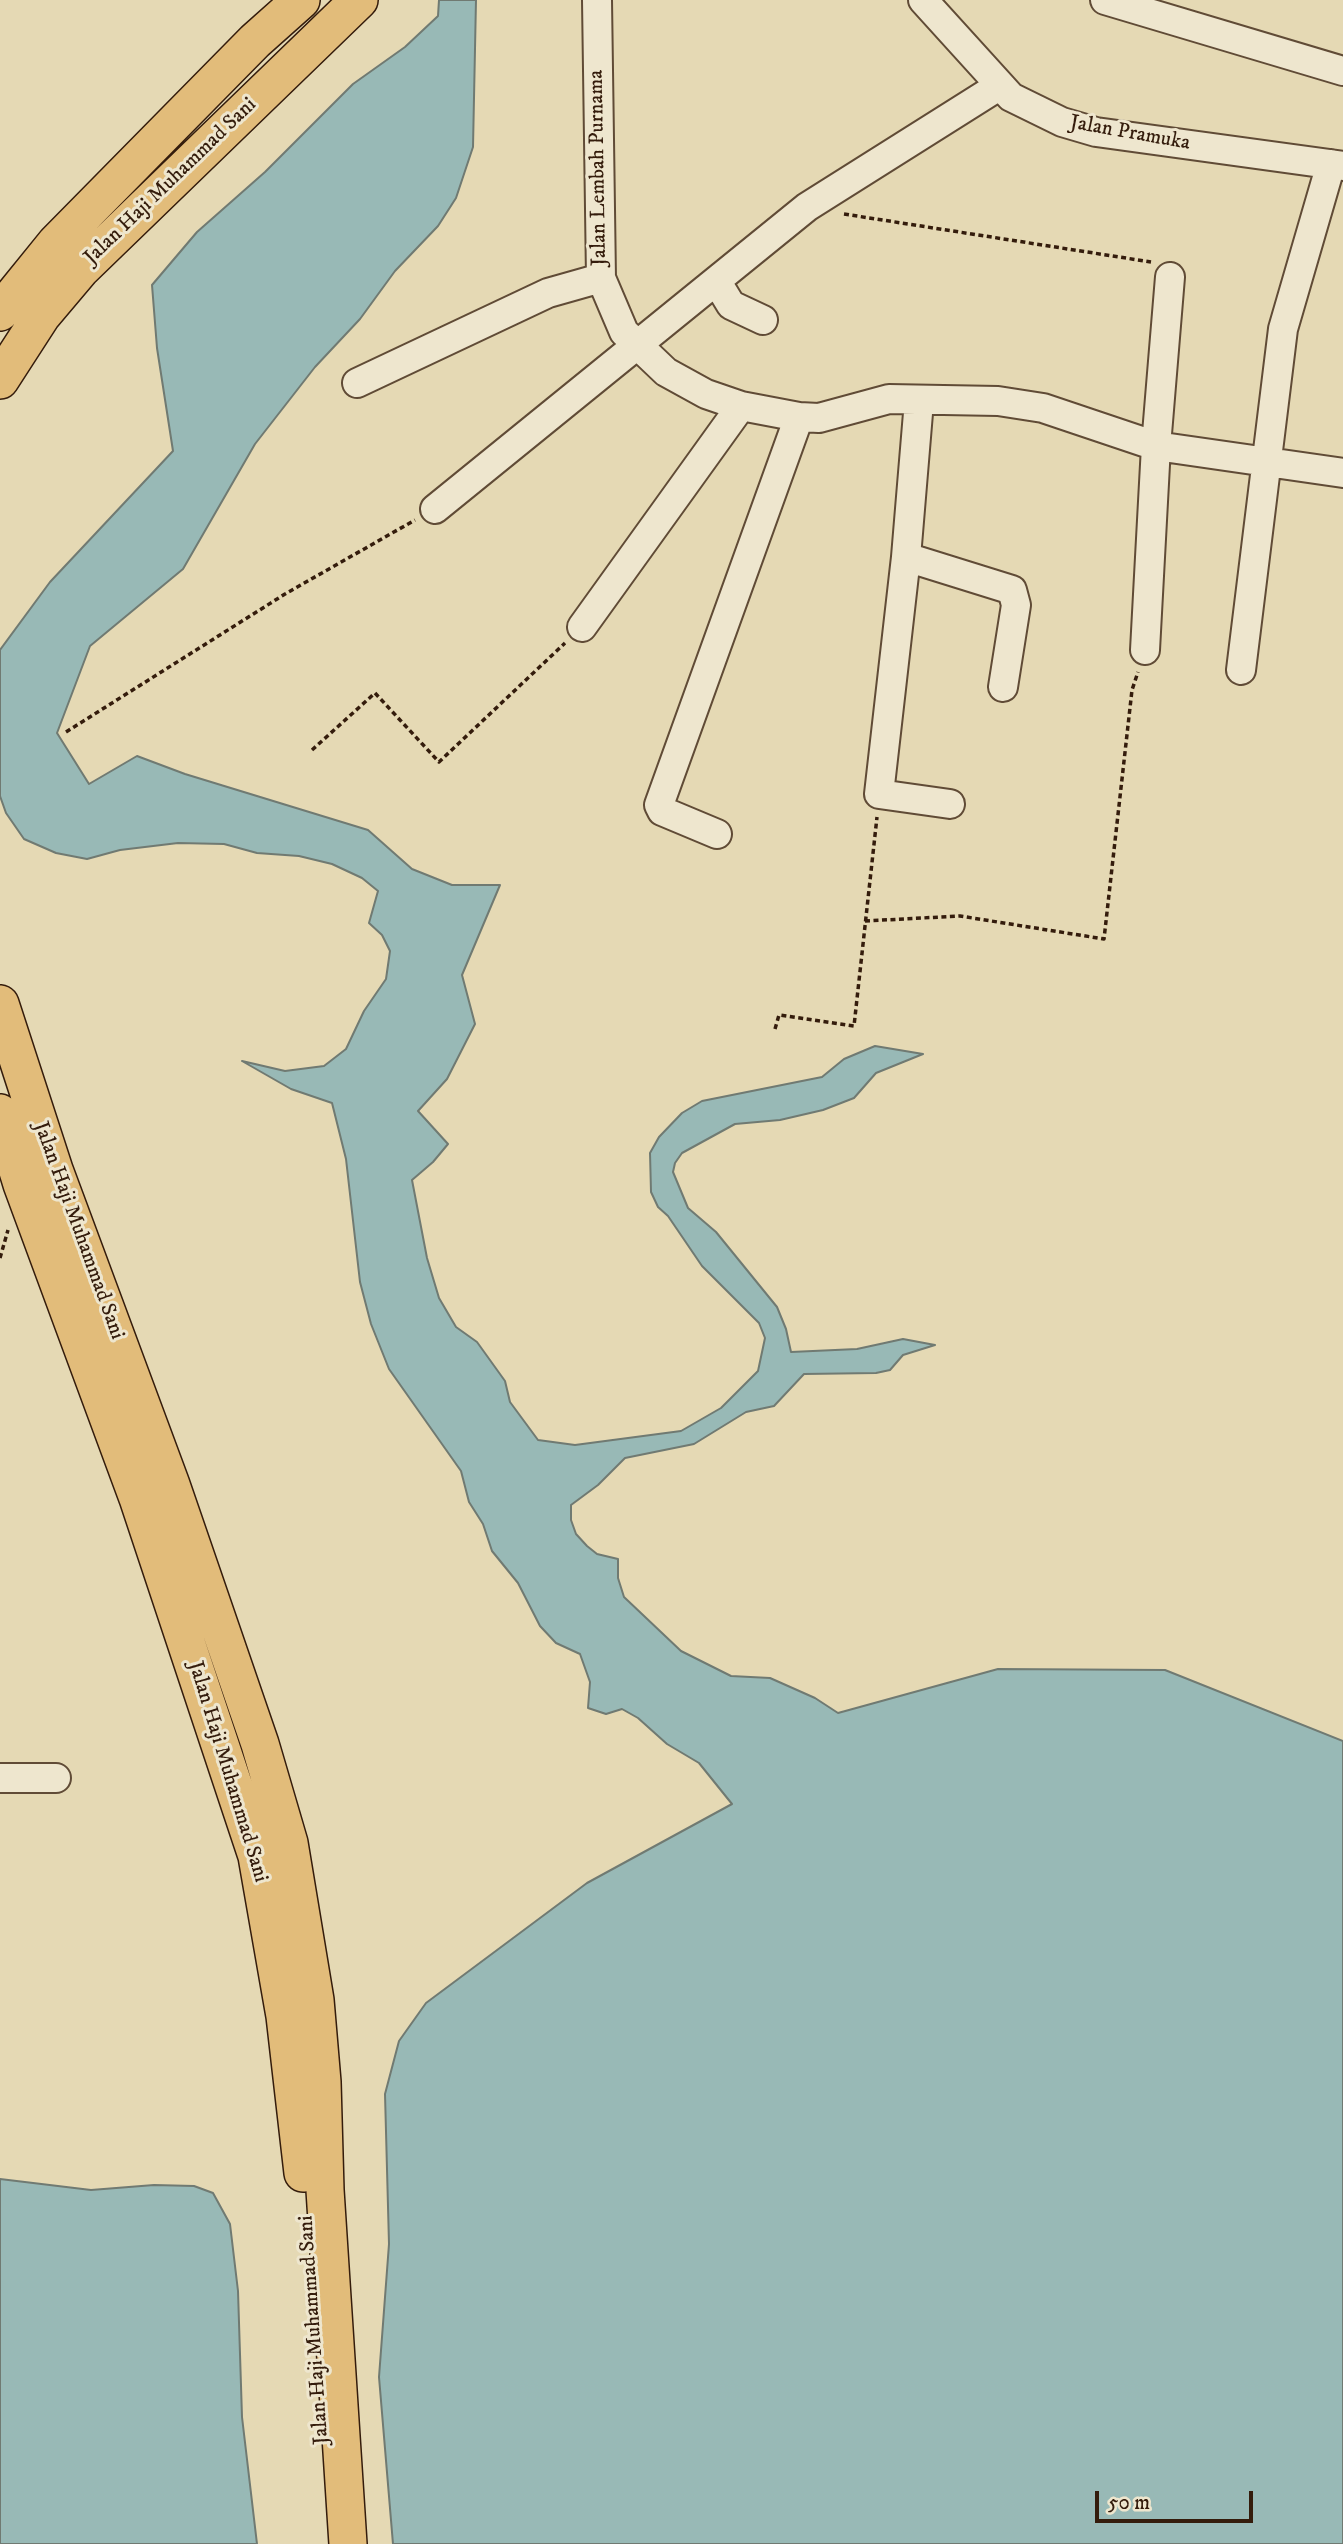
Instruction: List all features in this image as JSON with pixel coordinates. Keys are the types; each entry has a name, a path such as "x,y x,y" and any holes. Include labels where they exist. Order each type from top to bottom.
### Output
{"main road":[{"name":"Jalan Haji Muhammad Sani","path":"0,312 56,243 153,143 301,0"},
{"path":"153,143 195,118 319,0"},
{"path":"182,171 205,128 343,0"},
{"name":"Jalan Haji Muhammad Sani","path":"0,380 42,315 80,270 359,0"},
{"name":"Jalan Haji Muhammad Sani","path":"0,1004 38,1177 138,1497 257,1856 315,2189 329,2544"},
{"name":"Jalan Haji Muhammad Sani","path":"0,1113 38,1177"},
{"path":"315,2189 348,2544"}],"street":[{"name":"Jalan Lembah Purnama","path":"597,0 600,278 624,332 666,372 706,394 741,406 799,418 819,418 889,399 919,401 959,398 1043,408 1156,446 1343,473"},
{"name":"Jalan Pramuka","path":"923,0 999,86 1029,107 1062,122 1097,132 1337,165"},
{"path":"1105,0 1343,71"},
{"path":"435,509 718,282 807,207 999,86"},
{"path":"1241,670 1283,329 1337,165"},
{"path":"1145,650 1156,446 1170,277"},
{"path":"356,383 548,293 600,278"},
{"path":"718,282 731,305 763,320"},
{"path":"919,401 906,556 879,794 950,804"},
{"path":"582,627 741,406"},
{"path":"717,834 662,811 659,805 799,418"},
{"path":"906,556 1012,590 1016,605 1003,687"},
{"path":"0,1778 56,1779"}],"path":[{"path":"807,207 1150,262 1161,266 1170,277"},
{"path":"66,732 285,594 435,509"},
{"path":"312,750 375,693 439,762 582,627"},
{"path":"866,921 960,916 1104,939 1132,690 1145,650"},
{"path":"775,1029 779,1015 854,1026 879,794"}],"water":[{"path":"439,0 476,0 473,147 456,198 438,226 395,271 360,319 315,367 255,444 183,569 90,646 57,733 89,784 137,756 185,774 368,830 412,869 452,885 500,885 462,975 475,1024 447,1079 418,1111 448,1144 433,1162 412,1180 427,1258 439,1298 456,1327 477,1342 505,1381 510,1402 538,1440 575,1445 681,1431 721,1408 758,1371 765,1338 759,1323 702,1266 668,1216 658,1207 651,1192 650,1153 659,1137 682,1113 702,1101 822,1077 844,1059 875,1046 923,1054 876,1073 854,1098 823,1110 780,1120 735,1124 682,1153 673,1172 688,1208 716,1232 777,1307 791,1352 857,1349 903,1339 935,1345 903,1355 890,1370 876,1373 804,1374 774,1406 746,1412 694,1444 625,1458 598,1485 571,1505 571,1520 576,1534 587,1546 597,1554 618,1559 618,1578 624,1597 681,1651 731,1676 770,1678 815,1698 838,1713 998,1669 1165,1670 1343,1741 1343,2544 393,2544 379,2377 389,2244 385,2094 399,2041 426,2003 587,1883 732,1804 699,1763 667,1744 638,1718 622,1709 606,1714 588,1708 590,1682 580,1654 556,1643 540,1626 518,1583 492,1551 483,1524 469,1502 461,1471 389,1369 371,1324 360,1282 346,1159 332,1103 291,1089 242,1061 285,1071 324,1066 346,1049 364,1011 386,979 390,951 382,935 369,923 378,891 362,878 332,864 299,856 257,853 224,844 178,843 120,850 87,859 56,853 24,839 6,813 0,796 0,650 50,582 173,451 157,348 152,285 197,232 265,172 353,84 405,47 438,16"},
{"path":"0,2179 91,2190 154,2185 194,2186 213,2193 230,2224 238,2291 242,2417 257,2544 0,2544"}]}
